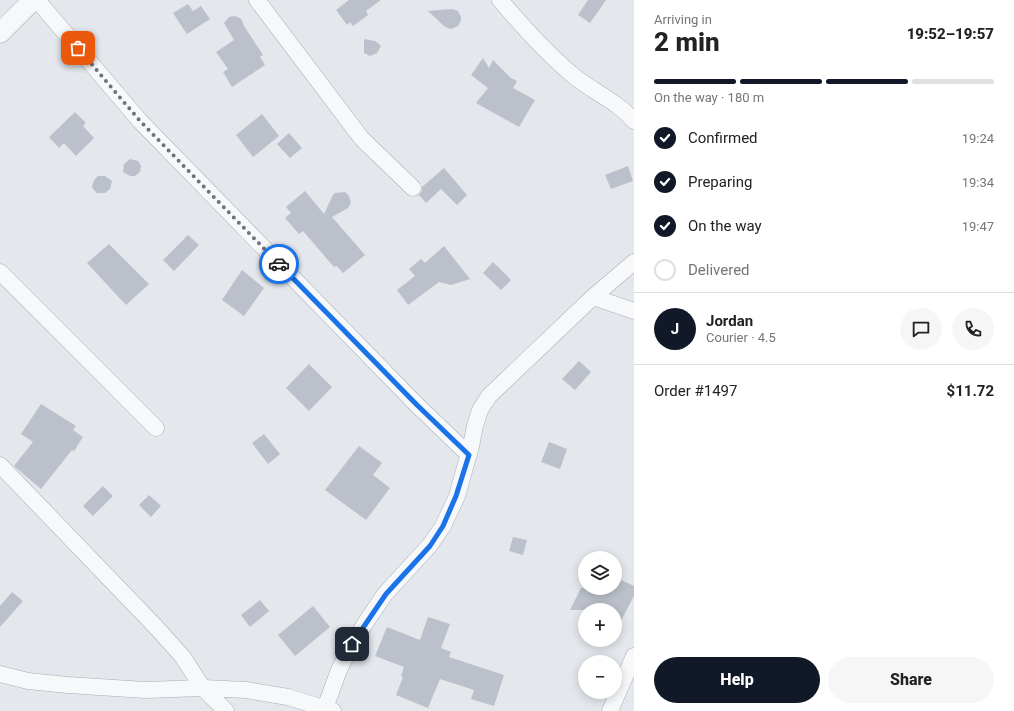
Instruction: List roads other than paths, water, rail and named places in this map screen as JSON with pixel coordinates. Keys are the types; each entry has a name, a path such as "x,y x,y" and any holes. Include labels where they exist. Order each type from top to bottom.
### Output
{"street":[{"path":"0,33 33,0"},
{"path":"37,0 140,121 417,405 469,455"},
{"path":"257,0 362,139 413,188"},
{"path":"500,0 534,39 575,77 611,101 634,121"},
{"path":"0,674 28,681 68,685 145,690 203,688 246,690 288,697 329,709 339,670 352,644 386,594 430,546 443,526 456,496 469,455 480,410 489,396 593,297 634,262"},
{"path":"0,272 156,428"},
{"path":"593,297 634,311"},
{"path":"0,465 155,626 182,656 203,688 226,711"},
{"path":"610,711 634,656"}]}
